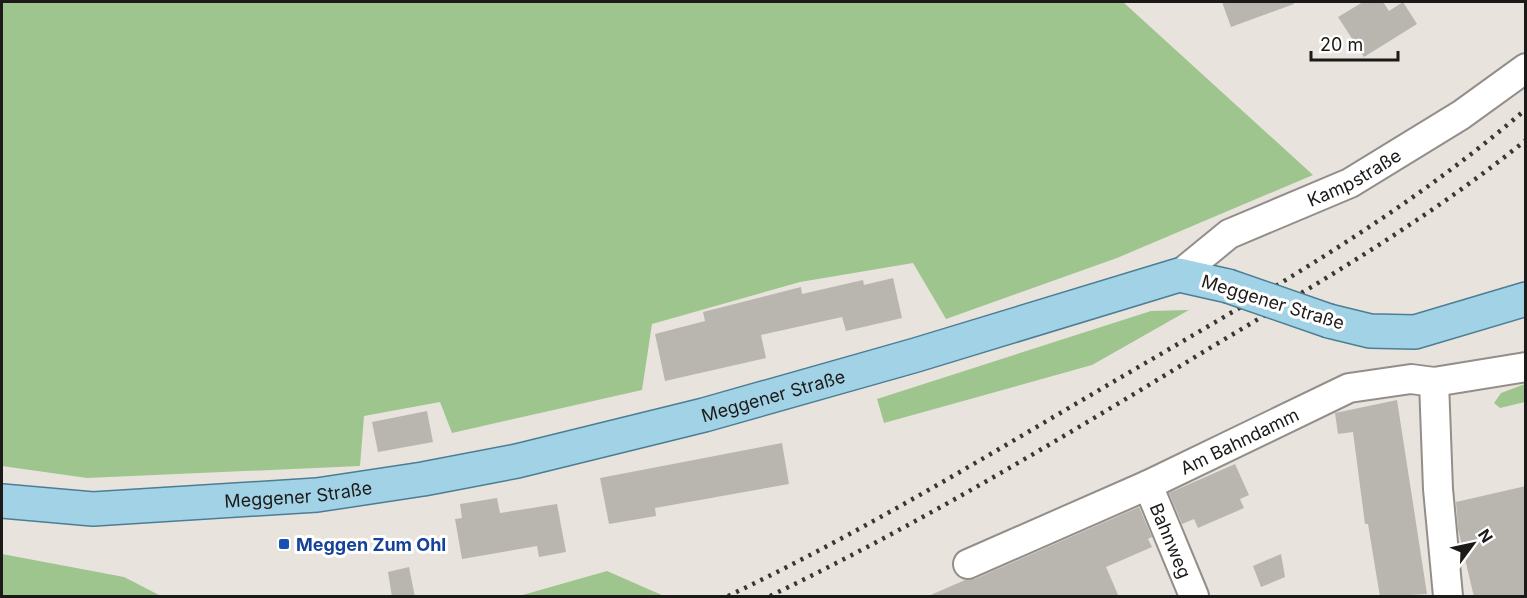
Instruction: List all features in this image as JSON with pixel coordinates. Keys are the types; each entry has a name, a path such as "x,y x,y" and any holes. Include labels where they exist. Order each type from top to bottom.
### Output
{"main road":[{"name":"Meggener Straße","path":"2,501 93,509 316,495 413,481 517,461 704,415 1179,275 1228,286 1329,321 1370,331 1414,332 1526,299"}],"street":[{"name":"Kampstraße","path":"1179,275 1229,234 1350,183 1461,115 1526,68"},
{"name":"Am Bahndamm","path":"968,564 1148,485 1349,388 1411,379 1434,382 1526,367"},
{"path":"1434,382 1438,489 1448,597"},
{"name":"Bahnweg","path":"1148,485 1194,597"}],"green space":[{"path":"2,2 1123,2 1313,175 1117,258 946,319 913,263 800,282 652,324 642,390 452,433 440,402 364,416 360,466 87,478 2,466"},
{"path":"1189,310 1092,365 884,423 877,399 1151,311"},
{"path":"1525,384 1525,402 1500,408 1494,403 1501,393"},
{"path":"2,554 124,577 161,596 2,596"},
{"path":"607,571 664,596 519,596"}],"building":[{"path":"1222,2 1293,2 1294,4 1231,27"},
{"path":"1363,2 1383,2 1389,11 1403,2 1417,24 1364,57 1338,17"},
{"path":"893,278 902,318 846,331 842,317 761,335 766,358 665,381 655,334 705,321 703,312 801,287 802,294 863,280 864,285"},
{"path":"1397,400 1427,594 1380,597 1368,524 1365,524 1353,432 1338,434 1335,413"},
{"path":"427,411 433,442 378,452 372,422"},
{"path":"782,443 789,484 655,508 656,516 609,524 600,478"},
{"path":"1235,464 1249,495 1240,499 1244,508 1198,528 1194,519 1182,524 1169,493"},
{"path":"1526,486 1526,597 1474,597 1458,529 1456,502"},
{"path":"497,498 500,513 557,504 566,552 539,557 537,546 462,559 455,519 462,518 460,504"},
{"path":"1139,507 1152,537 1148,539 1152,547 1106,567 1119,597 926,597 965,580 975,579"},
{"path":"1281,554 1285,577 1261,587 1253,566"},
{"path":"409,567 415,597 392,597 388,572"}],"railway":[{"path":"728,596 828,546 926,492 1276,286 1380,220 1430,185 1526,109"},
{"path":"770,596 934,511 1095,418 1367,253 1448,199 1526,140"}],"place":[{"name":"Meggen Zum Ohl","path":"284,544"}]}
